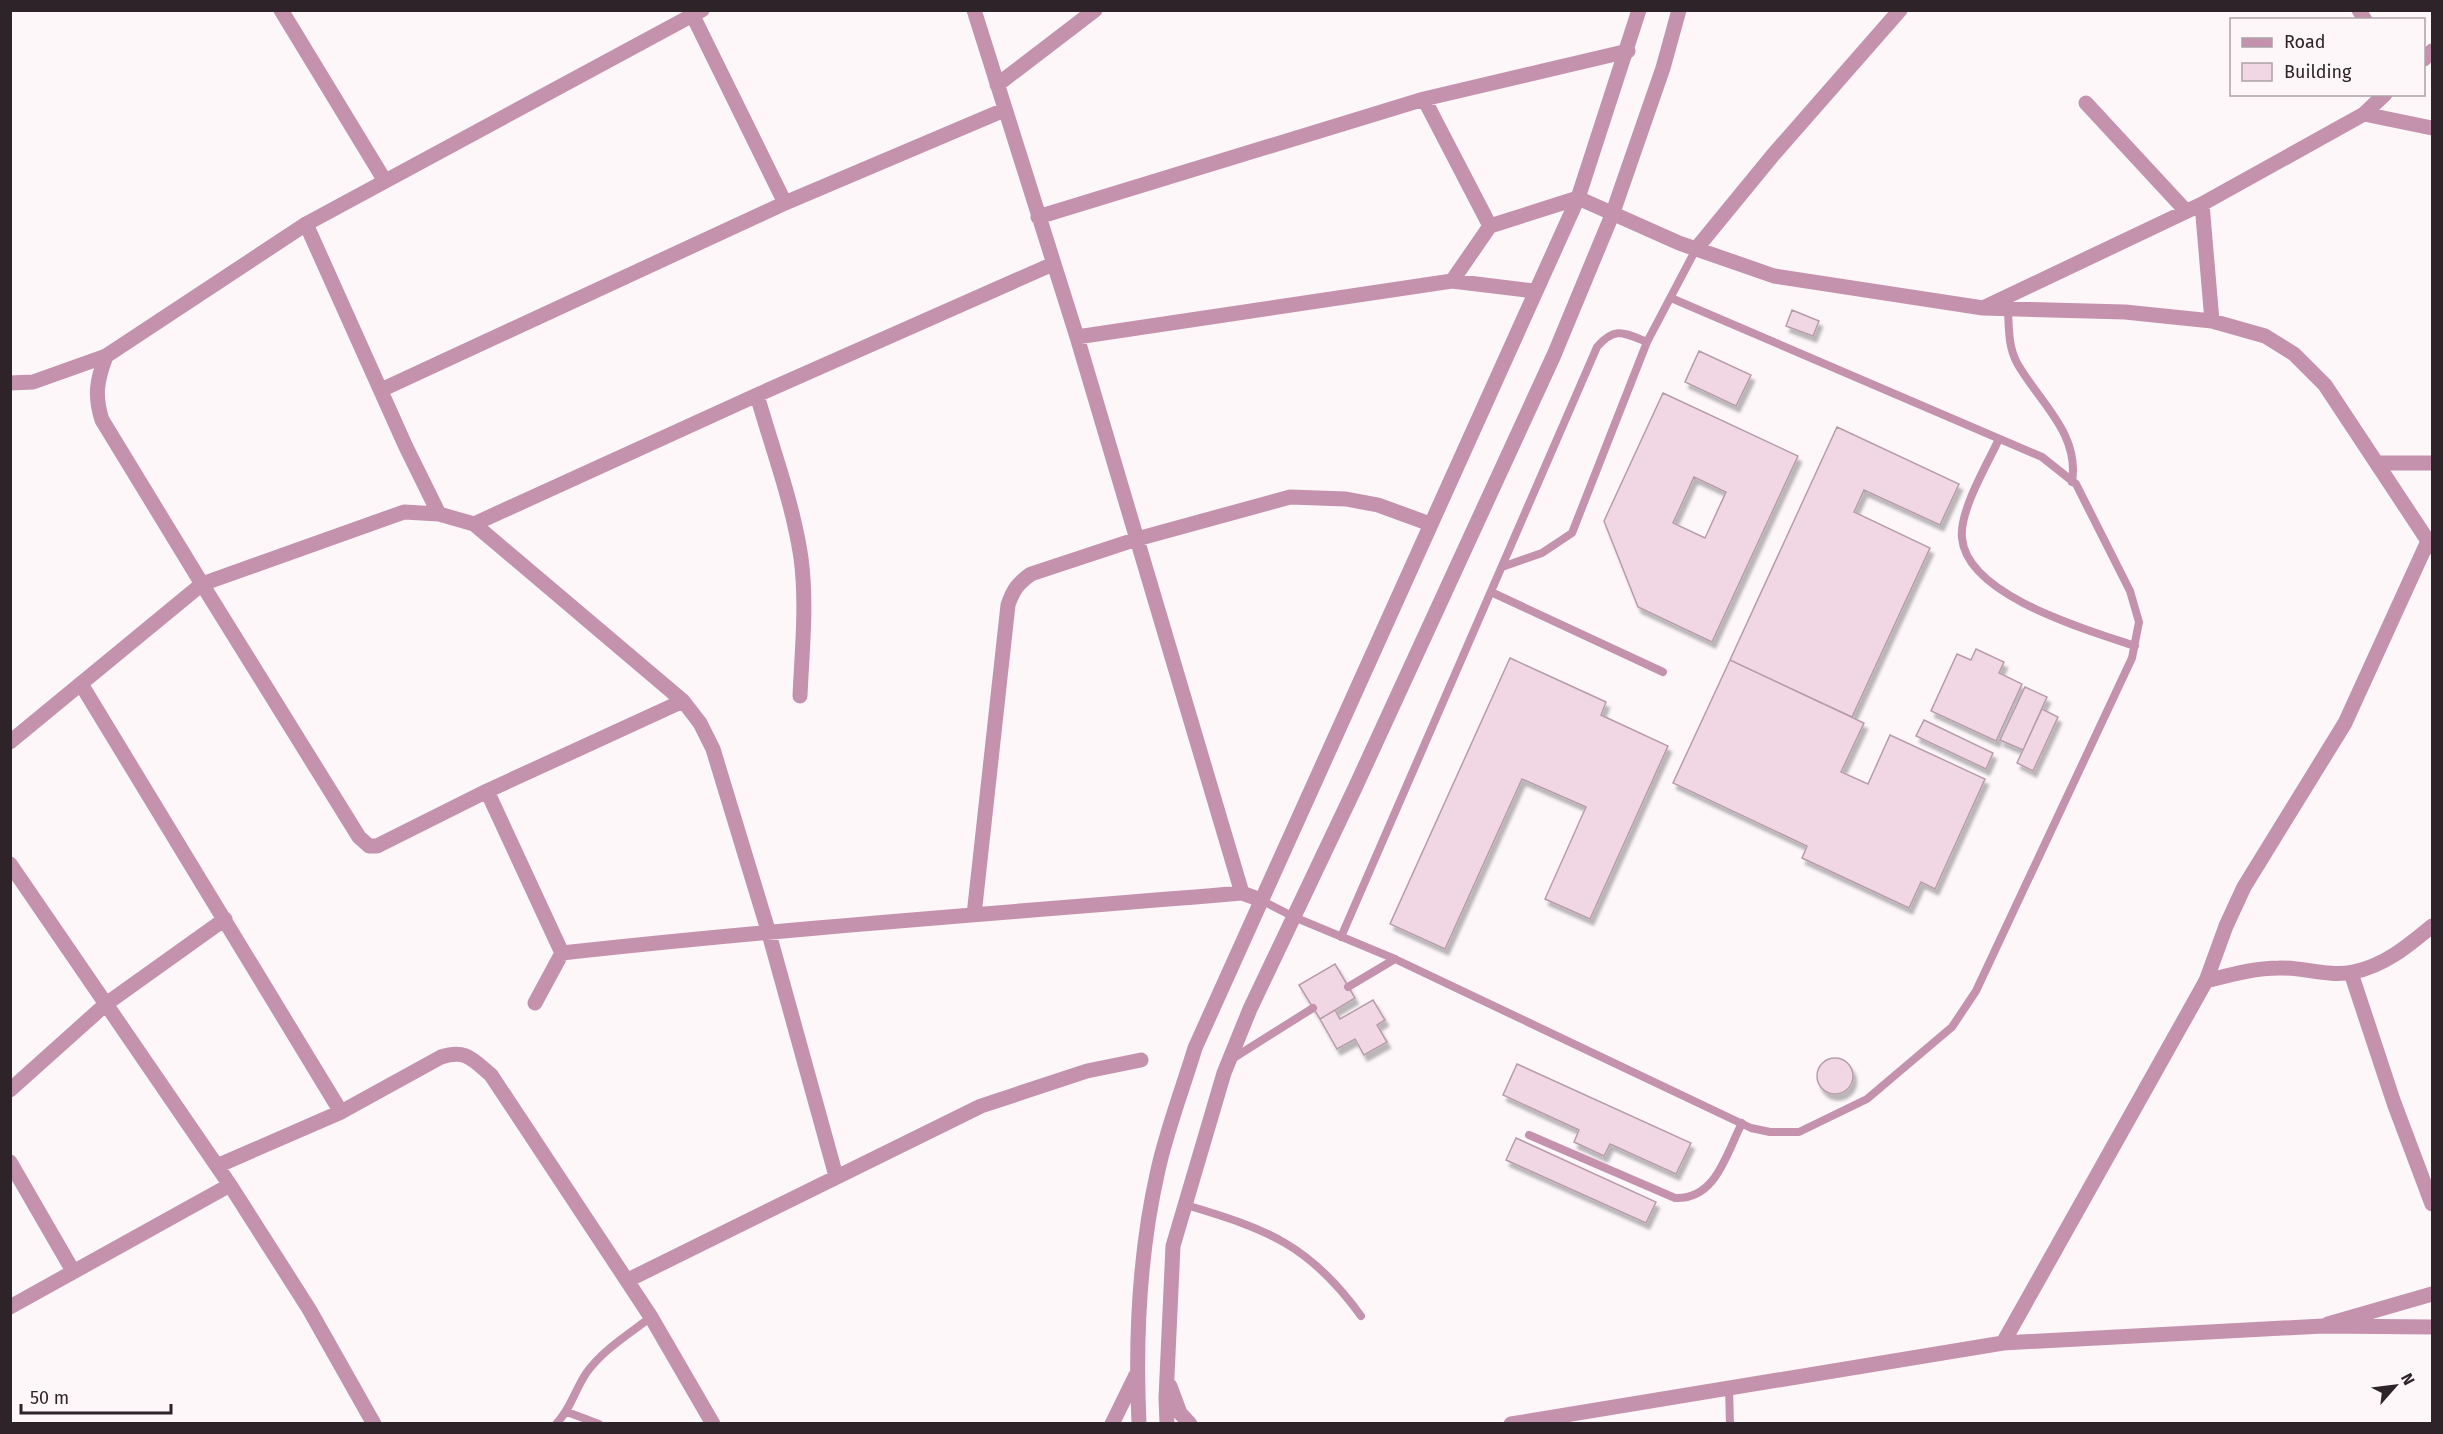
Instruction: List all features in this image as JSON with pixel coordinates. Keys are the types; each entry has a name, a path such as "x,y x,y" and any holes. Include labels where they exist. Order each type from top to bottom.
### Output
{"street":[{"path":"281,10 385,181"},
{"path":"974,10 1077,337 1242,893"},
{"path":"997,85 1095,10"},
{"path":"1139,1424 1137,1331 1146,1232 1158,1167 1195,1048 1534,291 1578,198 1628,51 1639,10"},
{"path":"1167,1424 1173,1246 1229,1061 1554,355 1612,215 1663,68 1679,10"},
{"path":"1696,249 1773,155 1900,10"},
{"path":"10,383 33,382 106,356 306,224 698,13 785,203"},
{"path":"1038,217 1424,99 1628,51"},
{"path":"1983,308 2202,204 2364,114 2383,96"},
{"path":"1424,99 1490,226"},
{"path":"2086,103 2186,211"},
{"path":"381,390 785,203 1004,111"},
{"path":"2364,114 2433,128"},
{"path":"1452,281 1490,226 1578,198 1612,215 1696,249 1774,276 1983,308 2125,312 2212,321 2265,336 2294,354 2325,385 2430,544 2345,723 2244,887 2226,926 2206,981 2003,1343"},
{"path":"2202,204 2212,321"},
{"path":"306,224 439,514"},
{"path":"474,524 1053,264"},
{"path":"1077,337 1452,281 1534,291"},
{"path":"106,356 96,384 96,402 102,420 364,844 377,846 486,791 683,700"},
{"path":"757,395 795,528 801,558 804,598 800,696"},
{"path":"2377,463 2433,463"},
{"path":"974,915 1008,605 1013,588 1031,574 1137,539 1290,497 1346,499 1378,506 1430,524"},
{"path":"10,742 202,585 404,512 439,514 474,524 683,700 700,723 713,749 768,930 836,1176"},
{"path":"81,684 341,1112"},
{"path":"486,791 562,952"},
{"path":"10,864 230,1185 309,1309 374,1424"},
{"path":"562,952 768,930 1242,893 1261,900"},
{"path":"10,1090 106,1004 225,919"},
{"path":"2206,981 2247,970 2280,967 2351,972 2369,968 2398,953 2433,927"},
{"path":"536,1004 562,952"},
{"path":"2351,972 2394,1103 2433,1204"},
{"path":"217,1166 341,1112 441,1058 456,1052 472,1058 491,1075 628,1280 713,1424"},
{"path":"628,1280 981,1106 1087,1071 1141,1059"},
{"path":"10,1162 72,1271"},
{"path":"10,1307 230,1185"},
{"path":"2323,1326 2433,1294"},
{"path":"1510,1424 2003,1343 2323,1326 2433,1327"},
{"path":"1112,1424 1138,1372"},
{"path":"1167,1378 1180,1413 1190,1424"}],"lane":[{"path":"1502,567 1542,553 1572,533 1647,342 1696,249"},
{"path":"1261,900 1294,917 1395,959 1751,1128 1784,1133 1799,1132 1826,1121 1867,1099 1952,1028 1976,992 2132,658 2139,622 2130,591 2098,524 2072,482 2042,457 1671,298"},
{"path":"2008,309 2009,344 2017,363 2051,410 2067,437 2075,465 2072,482"},
{"path":"1341,937 1597,347 1607,336 1621,332 1647,342"},
{"path":"1999,439 1966,513 1962,537 1970,560 1996,588 2044,613 2134,646"},
{"path":"1491,592 1663,672"},
{"path":"1348,987 1395,959"},
{"path":"1229,1061 1313,1008"},
{"path":"1529,1135 1675,1198 1690,1199 1710,1186 1742,1123"},
{"path":"1186,1205 1240,1221 1278,1237 1307,1257 1341,1288 1361,1316"},
{"path":"556,1424 567,1412 582,1381 604,1353 651,1317"},
{"path":"1729,1388 1730,1424"},
{"path":"567,1412 599,1424"}],"building":[{"path":"1792,310 1819,321 1813,336 1786,326"},
{"path":"1699,351 1751,375 1736,406 1685,382"},
{"path":"1663,393 1798,456 1712,642 1638,607 1604,521","holes":["1694,477 1726,492 1705,538 1673,523"]},
{"path":"1837,427 1959,484 1940,525 1864,490 1854,512 1930,548 1852,717 1730,660"},
{"path":"1976,649 2004,662 1999,673 2022,684 1996,741 1931,711 1957,654 1971,660"},
{"path":"1510,658 1606,702 1601,715 1668,746 1590,919 1545,899 1586,807 1522,779 1445,949 1390,924"},
{"path":"1730,660 1864,723 1841,772 1868,784 1890,735 1985,779 1935,889 1921,882 1909,908 1802,858 1807,846 1673,783"},
{"path":"2025,687 2047,697 2023,750 2000,740"},
{"path":"2042,709 2058,717 2033,771 2017,763"},
{"path":"1924,720 1993,753 1986,769 1916,736"},
{"path":"1335,964 1355,998 1320,1019 1299,985"},
{"path":"1373,1000 1385,1020 1377,1025 1387,1042 1364,1055 1355,1039 1337,1049 1320,1019 1335,1010 1340,1019"},
{"path":"1835,1058 1847,1064 1853,1076 1847,1088 1835,1094 1823,1088 1817,1076 1823,1064"},
{"path":"1517,1064 1691,1143 1676,1174 1610,1144 1604,1156 1574,1142 1579,1130 1503,1095"},
{"path":"1516,1138 1656,1202 1646,1223 1506,1160"}]}
